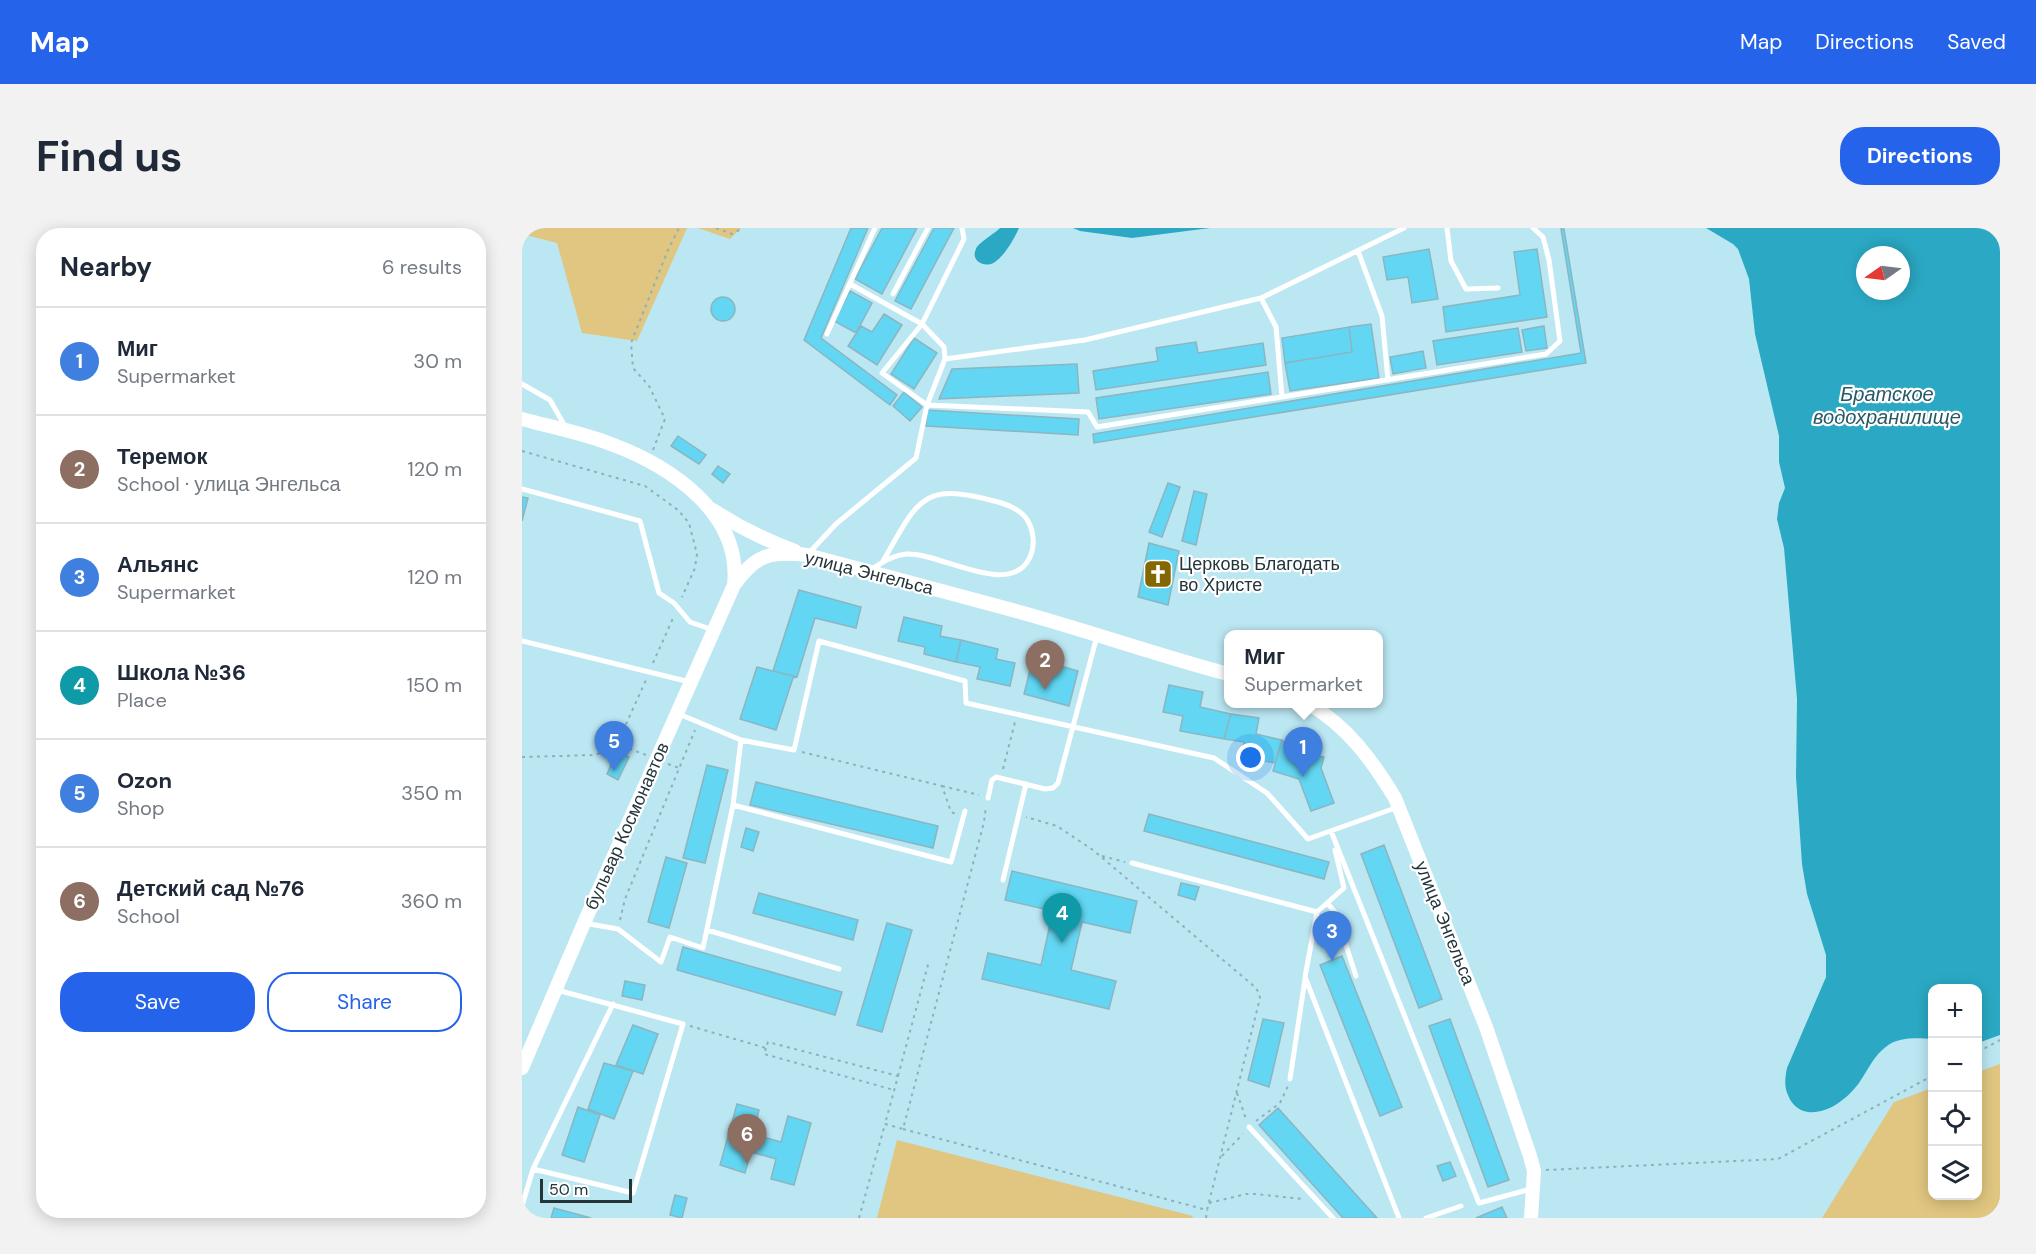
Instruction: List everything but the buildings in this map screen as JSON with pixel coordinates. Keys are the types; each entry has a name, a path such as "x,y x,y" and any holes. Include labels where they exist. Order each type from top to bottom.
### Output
{"street":[{"path":"522,419 610,443 648,460 684,484 709,507 737,526 763,540 807,555"},
{"path":"709,507 724,532 732,552 735,570 734,585"},
{"name":"улица Энгельса","path":"734,585 745,570 756,561 772,555 787,553 807,555 1006,608 1224,673"},
{"name":"бульвар Космонавтов","path":"522,1068 734,585"},
{"name":"улица Энгельса","path":"1316,708 1324,712 1351,736 1375,766 1398,807 1486,1027 1534,1171"},
{"path":"1533,1217 1534,1171"}],"lane":[{"path":"827,334 875,228"},
{"path":"893,294 928,228"},
{"path":"962,228 964,239 922,324 882,373 927,405 1088,412 1097,427 1546,354 1560,341 1549,260 1543,237 1533,228"},
{"path":"945,359 1085,340 1261,298 1404,228"},
{"path":"1448,228 1451,261 1466,289 1498,288"},
{"path":"1358,251 1382,316 1388,380"},
{"path":"807,555 836,524 916,458 927,405 945,359 944,347 922,324 850,284"},
{"path":"1261,298 1276,327 1282,397"},
{"path":"522,384 549,400 568,432"},
{"path":"522,489 639,521 659,593 678,607 690,622 714,631"},
{"path":"869,572 883,561 918,505 941,493 955,492 1004,504 1018,510 1027,519 1032,529 1032,553 1027,563 1009,574 988,574 924,555 908,554 883,561"},
{"path":"988,798 992,780 1000,778 1045,789 1053,788 1058,783 1097,635"},
{"path":"522,641 691,682"},
{"path":"678,713 741,740 794,750 819,641 965,681 966,703 1214,758 1267,793 1308,839 1398,807"},
{"path":"584,923 618,929 661,962 670,937 703,948 733,805 741,740"},
{"path":"1003,880 1026,784"},
{"path":"733,805 951,862 965,811"},
{"path":"1290,1079 1317,912 1344,888 1330,831"},
{"path":"1330,831 1479,1203 1533,1189"},
{"path":"1132,863 1317,912"},
{"path":"1327,903 1335,912 1356,976"},
{"path":"707,930 840,969"},
{"path":"1305,977 1399,1218"},
{"path":"533,1169 633,1193 683,1024 557,990"},
{"path":"522,1206 533,1169 613,1004"},
{"path":"1249,1127 1333,1218"},
{"path":"1426,1218 1461,1206"}],"path":[{"path":"648,460 665,418 649,386 633,368 631,343 679,228"},
{"path":"716,228 732,234 743,228"},
{"path":"522,451 645,486 678,510 689,523 697,554 695,568 616,744 594,755 522,757"},
{"path":"1000,778 1017,715"},
{"path":"618,929 625,899 699,722"},
{"path":"616,744 679,768"},
{"path":"794,750 988,798 984,822 903,1129"},
{"path":"942,786 951,812 956,814 965,811"},
{"path":"1017,815 1057,826 1099,855 1255,987 1259,993 1260,998 1206,1218"},
{"path":"1099,855 1132,863"},
{"path":"859,1218 929,961"},
{"path":"683,1024 766,1048"},
{"path":"1982,1049 2000,1040"},
{"path":"894,1090 764,1054 768,1042 898,1076"},
{"path":"1534,1171 1778,1159 1928,1078"},
{"path":"1220,1158 1249,1127 1280,1103 1290,1079"},
{"path":"1236,1093 1249,1127"},
{"path":"885,1124 1207,1210"},
{"path":"1209,1203 1255,1194 1317,1201"}],"shaded area":[{"path":"522,228 687,228 637,341 582,333 557,243 522,234"},
{"path":"698,228 741,228 730,239"},
{"path":"2000,1064 2000,1218 1822,1218 1894,1102 1928,1089 1928,1200 1982,1200 1982,1071"},
{"path":"897,1140 1193,1216 1192,1218 877,1218"}],"water":[{"path":"1000,228 1019,228 999,259 987,265 979,263 975,257 977,247"},
{"path":"1073,228 1210,228 1132,238"},
{"name":"Братское водохранилище","path":"1706,228 2000,228 2000,1035 1982,1042 1982,984 1928,984 1928,1039 1903,1040 1887,1046 1875,1058 1849,1095 1830,1108 1815,1112 1796,1107 1789,1098 1785,1085 1787,1068 1826,977 1826,955 1807,894 1802,864 1796,777 1797,699 1784,548 1777,519 1779,503 1785,488 1779,462 1779,436 1755,334 1749,279 1738,249"}],"place":[{"name":"Церковь Благодать во Христе","path":"1158,574"},
{"name":"Теремок","path":"1045,690"},
{"name":"Ozon","path":"614,771"},
{"name":"Миг","path":"1303,777"},
{"name":"Школа №36","path":"1062,943"},
{"name":"Альянс","path":"1332,961"},
{"name":"Детский сад №76","path":"747,1164"}]}
